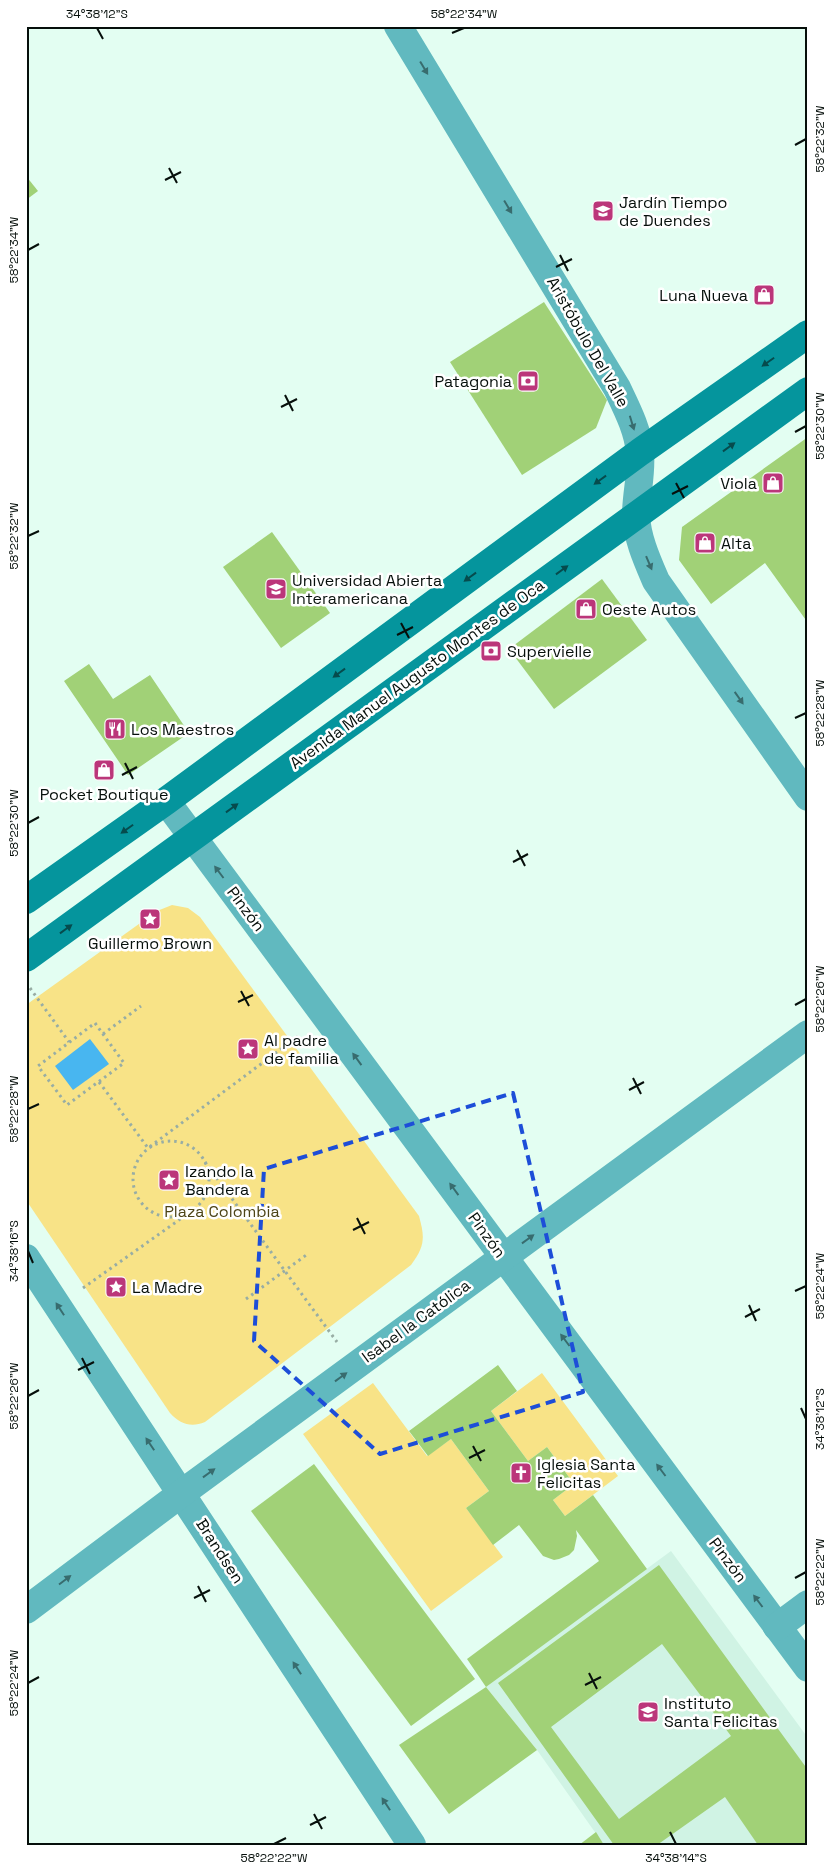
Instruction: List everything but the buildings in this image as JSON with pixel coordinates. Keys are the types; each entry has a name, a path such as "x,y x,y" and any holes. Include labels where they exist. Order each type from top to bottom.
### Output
{"main road":[{"path":"26,900 166,800 640,452 808,334"},
{"name":"Avenida Manuel Augusto Montes de Oca","path":"26,958 808,390"}],"street":[{"name":"Aristóbulo Del Valle","path":"398,26 617,388 632,420 640,452 636,516 642,546 656,581 808,797"},
{"name":"Pinzón","path":"166,800 808,1668"},
{"name":"Isabel la Católica","path":"26,1610 182,1493 808,1034"},
{"name":"Brandsen","path":"26,1258 412,1845"},
{"path":"777,1627 808,1604"}],"path":[{"path":"26,982 69,1042"},
{"path":"103,1034 142,1006"},
{"path":"195,1209 183,1215 170,1217 157,1214 146,1207 137,1196 133,1184 134,1170 139,1158 148,1148 325,1016"},
{"path":"95,1023 124,1063 67,1106 38,1066 69,1042 95,1023"},
{"path":"100,1082 148,1148"},
{"path":"148,1148 160,1142 173,1140 186,1144 197,1151 355,1366"},
{"path":"58,1305 195,1209 203,1200 208,1187 209,1174 205,1162"},
{"path":"246,1299 309,1253"}],"highlighted area":[{"path":"513,1093 583,1392 380,1454 254,1341 264,1169"}],"shaded area":[{"name":"Instituto Santa Felicitas","path":"671,1551 808,1738 808,1845 604,1845 537,1750 486,1687"}],"green space":[{"name":"Plaza Colombia","path":"172,905 188,908 200,917 419,1216 423,1236 419,1252 411,1265 205,1422 195,1425 186,1424 170,1413 26,1200 26,1005 157,911"},
{"path":"542,1373 618,1476 565,1516 553,1500 574,1484 547,1447 528,1461 491,1411"},
{"path":"373,1383 427,1456 451,1439 489,1491 466,1508 503,1557 431,1611 303,1434"}],"water":[{"path":"90,1039 109,1064 73,1090 55,1066"}],"place":[{"name":"Jardín Tiempo de Duendes","path":"603,211"},
{"name":"Luna Nueva","path":"764,295"},
{"name":"Patagonia","path":"528,381"},
{"name":"Viola","path":"773,483"},
{"name":"Alta","path":"705,543"},
{"name":"Universidad Abierta Interamericana","path":"276,589"},
{"name":"Oeste Autos","path":"586,609"},
{"name":"Supervielle","path":"491,651"},
{"name":"Los Maestros","path":"115,729"},
{"name":"Pocket Boutique","path":"104,770"},
{"name":"Guillermo Brown","path":"150,919"},
{"name":"Al padre de familia","path":"248,1049"},
{"name":"Izando la Bandera","path":"169,1180"},
{"name":"La Madre","path":"116,1287"},
{"name":"Iglesia Santa Felicitas","path":"521,1473"},
{"name":"Instituto Santa Felicitas","path":"648,1712"}]}
